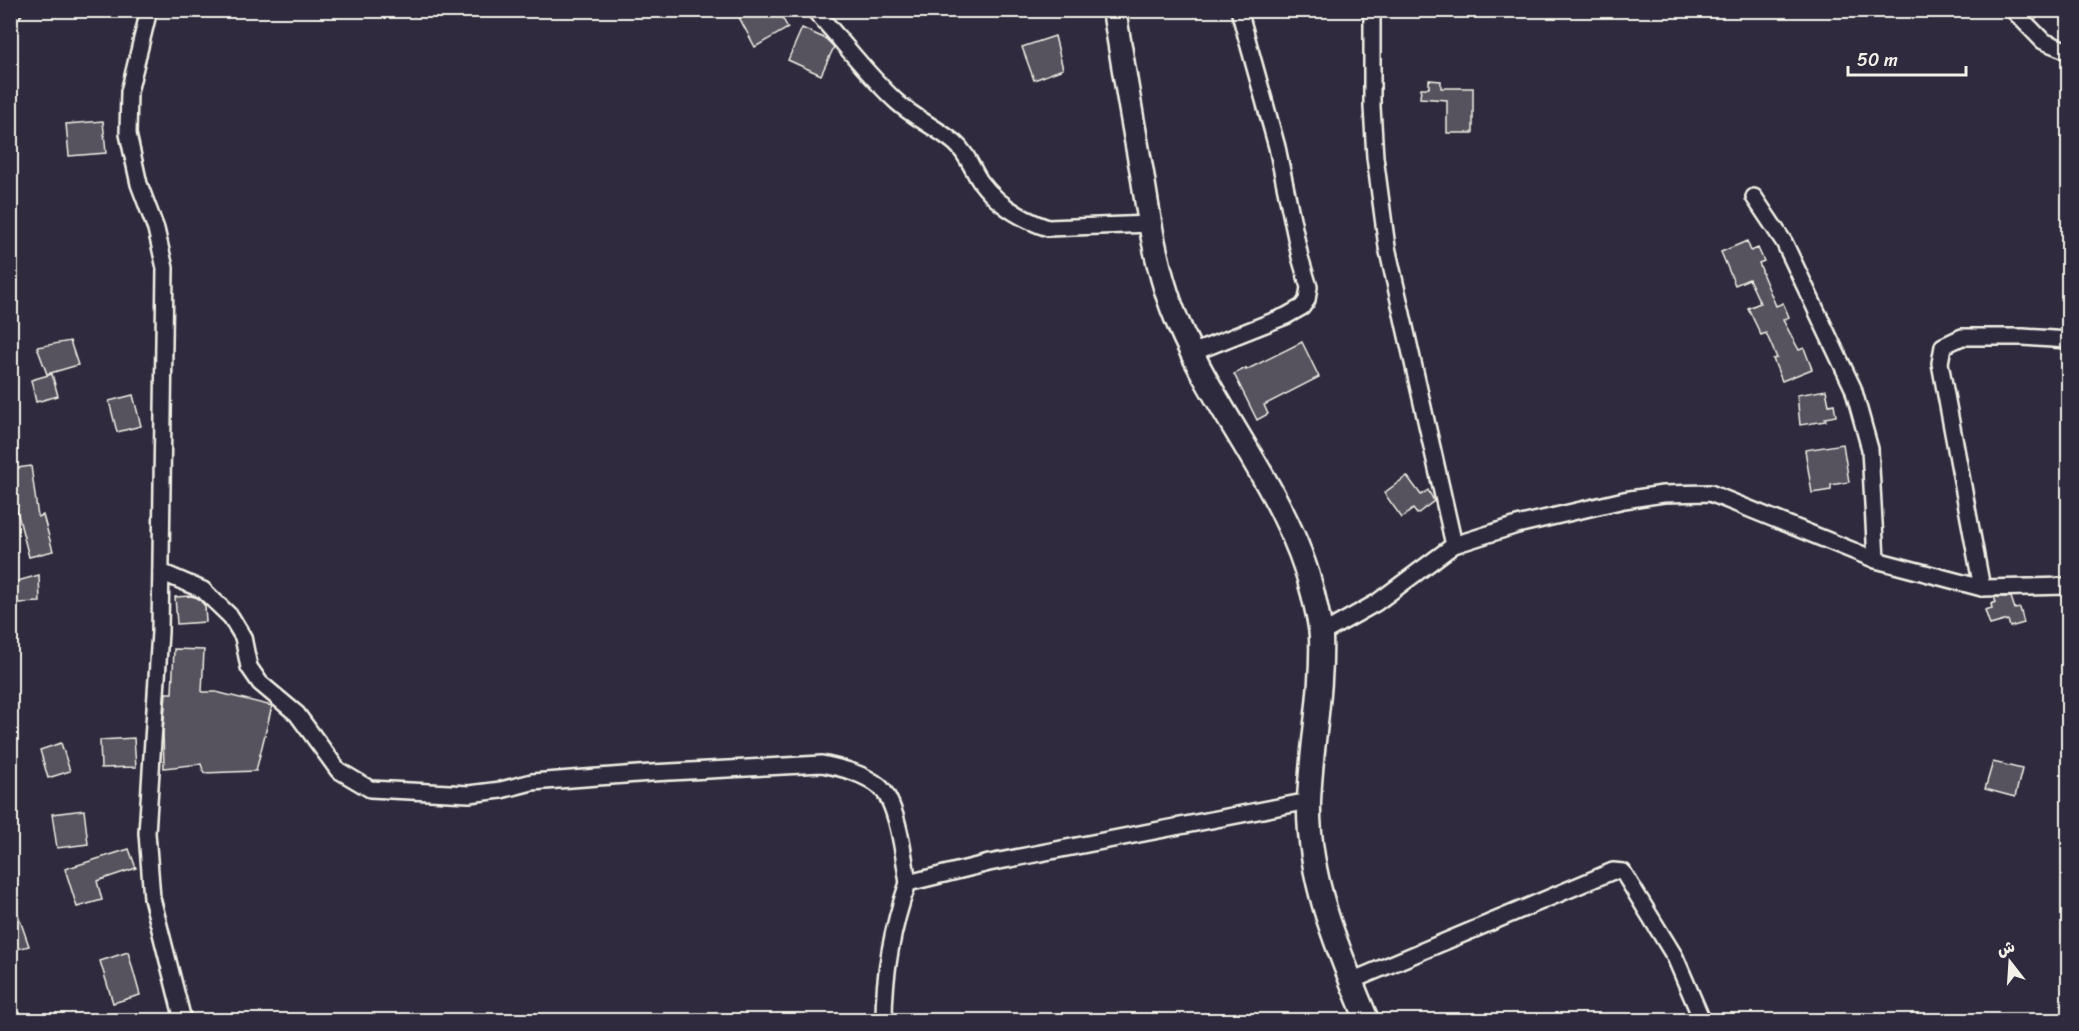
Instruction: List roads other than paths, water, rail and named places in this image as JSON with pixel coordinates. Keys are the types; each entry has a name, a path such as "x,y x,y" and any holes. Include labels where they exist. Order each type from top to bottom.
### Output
{"street":[{"path":"148,10 129,92 128,134 139,184 156,229 165,268 160,632 147,832 152,898 180,1020"},
{"path":"814,10 872,78 900,105 964,153 981,182 1001,204 1034,223 1048,228 1150,224"},
{"path":"1114,10 1150,224 1166,290 1192,353 1263,477 1296,543 1313,592 1321,634 1309,801 1311,838 1321,899 1366,1020"},
{"path":"1192,353 1286,316 1302,307 1307,300 1309,287 1300,256 1277,147 1239,10"},
{"path":"1372,10 1372,107 1375,157 1387,247 1454,545"},
{"path":"2013,10 2043,41 2068,51"},
{"path":"1754,197 1784,242 1853,388 1870,449 1876,560"},
{"path":"1982,588 1940,363 1943,346 1962,337 2068,340"},
{"path":"1321,634 1376,603 1454,545 1517,525 1624,500 1663,494 1710,493 1876,560 1982,588 2068,586"},
{"path":"161,572 203,590 231,617 243,637 249,668 260,683 297,714 338,770 369,789 470,794 501,790 532,782 822,764 848,770 878,785 886,794 897,817 908,883 897,914 889,952 884,995 884,1020"},
{"path":"908,883 989,863 1309,801"},
{"path":"1351,981 1613,871 1623,872 1675,957 1702,1020"}]}
